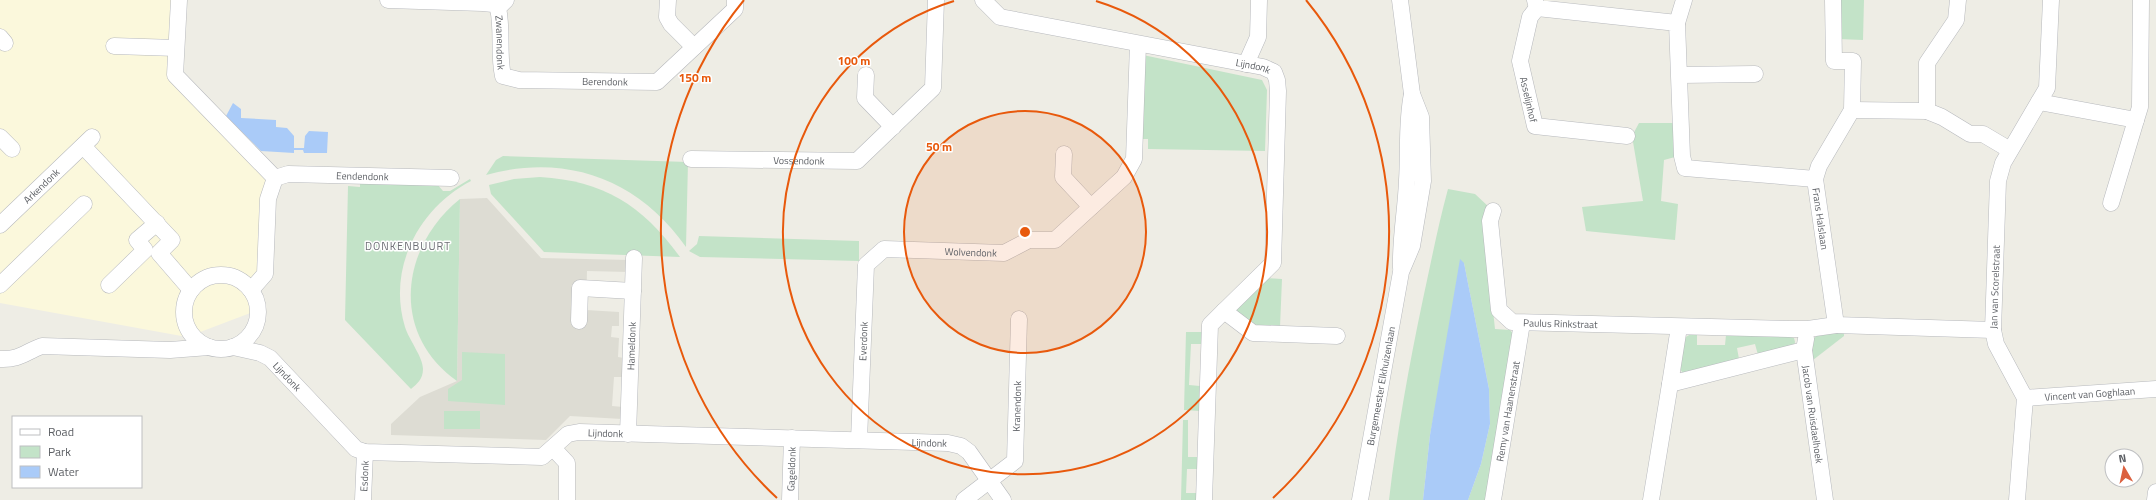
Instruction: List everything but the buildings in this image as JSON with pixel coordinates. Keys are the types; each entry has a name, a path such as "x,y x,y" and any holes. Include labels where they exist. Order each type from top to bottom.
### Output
{"street":[{"path":"179,0 175,75 274,178 268,199 265,274 251,290"},
{"name":"Zwanendonk","path":"388,0 502,4 500,18 499,60 503,76"},
{"path":"668,0 667,17 670,24 694,47"},
{"name":"Berendonk","path":"503,76 520,80 657,82 735,9 735,0"},
{"name":"Vossendonk","path":"691,159 857,161 933,88 936,0"},
{"name":"Lijndonk","path":"983,0 1000,17 1263,67 1274,72 1277,80 1273,263 1210,325 1204,500"},
{"path":"1246,64 1258,37 1259,0"},
{"name":"Burgemeester Elkhuizenlaan","path":"1360,500 1401,272 1400,247 1407,180 1407,117 1412,94 1400,0"},
{"path":"1536,4 1677,23 1684,0"},
{"path":"1815,180 1818,166 1852,110 1853,61 1834,61 1833,0"},
{"path":"1927,111 1927,64 1956,20 1958,0"},
{"name":"Jan van Scorelstraat","path":"2024,398 1996,344 1993,330 1998,181 2003,164 2010,150 2047,88 2051,0"},
{"path":"2111,203 2140,107 2142,0"},
{"name":"Asselijnhof","path":"1536,4 1530,17 1520,61 1535,126 1626,136"},
{"name":"Frans Halslaan","path":"1677,23 1682,156 1685,168 1815,180 1836,325"},
{"name":"Wolvendonk","path":"884,250 1004,253 1029,240 1055,240 1124,177 1134,158 1138,44"},
{"path":"114,46 176,48"},
{"path":"1680,75 1755,74"},
{"path":"866,75 866,98 893,127"},
{"path":"2039,102 2136,120"},
{"path":"1852,110 1927,111 1942,117 1970,134 1983,134 2010,150"},
{"path":"0,137 12,149"},
{"name":"Arkendonk","path":"0,225 88,141 172,240 152,251 109,285"},
{"path":"1064,154 1063,177 1091,207"},
{"name":"Eendendonk","path":"274,178 288,174 451,178"},
{"path":"0,285 84,204"},
{"name":"Paulus Rinkstraat","path":"1493,211 1490,221 1499,310 1512,322 1679,328 1808,329 1836,325"},
{"path":"157,223 137,240 152,251 191,290"},
{"name":"Everdonk","path":"859,440 866,265 884,250"},
{"name":"Hameldonk","path":"628,434 634,258"},
{"path":"0,359 22,357 31,350 42,346 170,350 209,347 223,349 233,347 242,343 254,328 258,308 251,290 236,278 226,275 206,277 191,290 184,307 186,325 197,340 209,347"},
{"path":"578,321 580,288 633,291"},
{"path":"1224,311 1253,333 1337,336"},
{"name":"Kranendonk","path":"989,480 1015,461 1019,319"},
{"name":"Remy van Haanenstraat","path":"1493,500 1522,323"},
{"path":"1836,325 1993,330"},
{"path":"1651,500 1679,328"},
{"name":"Jacob van Ruisdaelhoek","path":"1808,329 1804,350 1825,500"},
{"name":"Lijndonk","path":"233,347 260,353 270,358 356,449 365,452 542,457 568,434 579,432 948,443 961,446 969,452 1003,500"},
{"path":"1670,384 1804,350"},
{"name":"Vincent van Goghlaan","path":"2024,398 2156,389"},
{"path":"2017,500 2024,398"},
{"name":"Gageldonk","path":"790,500 792,438"},
{"path":"553,448 567,463 567,500"},
{"name":"Esdonk","path":"364,500 365,452"},
{"path":"964,500 989,480"},
{"path":"2155,500 2156,492"}],"shaded area":[{"path":"0,0 179,0 178,83 270,170 270,252 253,312 187,337 0,303"},
{"path":"487,198 541,258 630,260 629,272 587,271 586,310 619,312 619,326 612,326 611,337 619,338 618,357 624,358 624,377 614,377 612,406 623,407 622,419 570,416 546,440 391,435 391,424 420,397 457,381 460,199"}],"green space":[{"path":"1839,0 1864,0 1863,40 1838,39"},
{"path":"1143,55 1262,80 1267,90 1265,151 1148,149 1148,139 1141,139"},
{"path":"1639,123 1673,123 1675,157 1664,160 1661,201 1678,204 1675,240 1586,231 1582,207 1643,201 1632,136"},
{"path":"503,156 688,162 686,247 667,223 646,204 623,189 598,177 572,170 544,167 516,169 486,175 496,160"},
{"path":"540,177 563,179 584,184 602,190 620,199 651,223 680,257 544,252 491,194 489,185 514,179"},
{"path":"470,179 471,181 452,193 436,207 412,242 404,262 400,283 401,305 405,327 421,359 423,369 421,378 411,389 345,320 348,186 360,187 360,182 437,184 443,191 450,191"},
{"path":"1448,189 1475,194 1490,208 1483,217 1495,329 1510,330 1514,335 1488,500 1468,500 1481,464 1490,424 1489,389 1464,263 1430,435 1423,500 1389,500 1413,349"},
{"path":"460,199 457,381 435,362 421,339 413,315 411,290 415,265 425,241 440,219"},
{"path":"699,236 859,241 859,261 700,257 689,251 697,244"},
{"path":"1266,278 1282,279 1280,327 1261,326 1250,323 1240,316 1236,310"},
{"path":"1822,331 1844,333 1844,336 1813,360 1811,341"},
{"path":"1186,332 1202,332 1202,344 1191,344 1189,385 1200,386 1200,411 1184,410"},
{"path":"1691,334 1697,334 1697,345 1725,345 1726,335 1789,337 1794,338 1795,342 1794,346 1758,355 1755,344 1737,348 1739,359 1683,373 1679,368 1684,338"},
{"path":"462,352 505,354 505,405 448,401 448,389 462,380"},
{"path":"444,411 480,411 480,429 444,429"},
{"path":"1183,420 1188,420 1188,457 1198,457 1198,469 1187,469 1186,493 1197,493 1197,500 1181,500"}],"water":[{"path":"233,103 241,109 241,118 276,120 276,127 287,128 294,136 294,148 304,148 305,136 309,131 328,132 327,153 304,153 303,150 294,150 294,153 261,151 226,116"},
{"path":"1460,259 1464,263 1489,389 1490,424 1481,464 1468,500 1423,500 1430,435"}],"district":[{"name":"DONKENBUURT","path":"408,246"}]}
